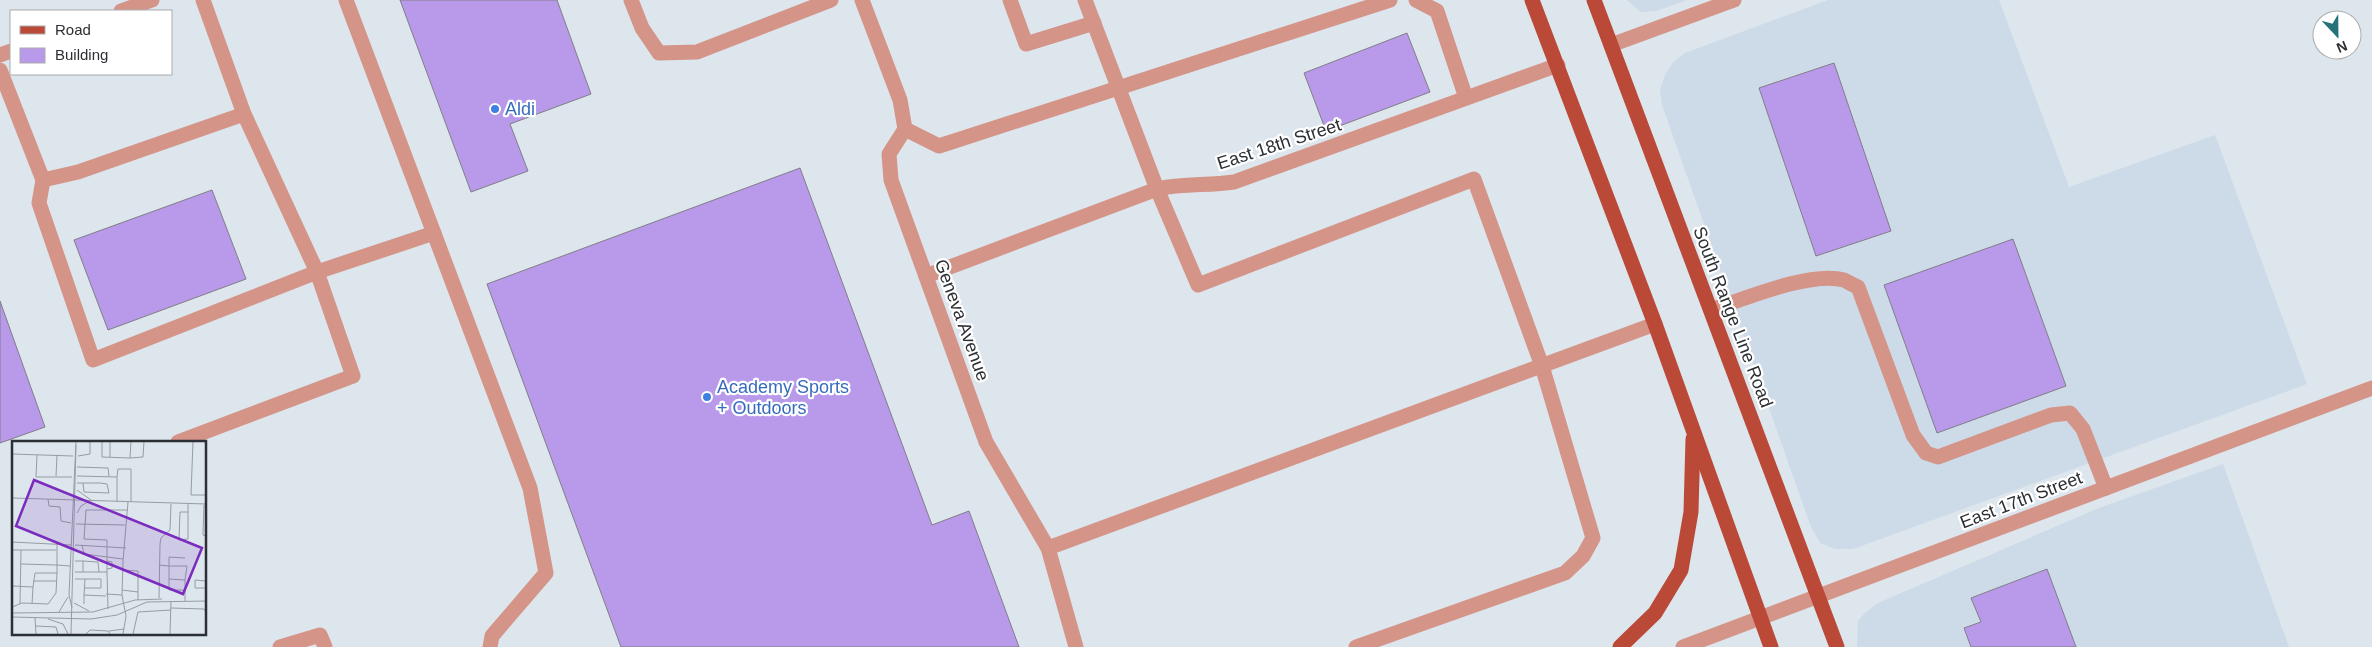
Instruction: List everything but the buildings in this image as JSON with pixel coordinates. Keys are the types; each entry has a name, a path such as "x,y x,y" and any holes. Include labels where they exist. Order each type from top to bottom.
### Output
{"main road":[{"path":"1532,0 1655,324 1772,647"},
{"name":"South Range Line Road","path":"1594,0 1837,647"},
{"path":"1620,647 1655,613 1681,570 1691,512 1693,430"}],"street":[{"path":"124,10 152,0"},
{"path":"181,441 353,376 317,272 244,114 203,0"},
{"path":"346,0 530,488 546,573 492,636 490,647"},
{"path":"631,0 642,28 660,53 697,52 831,0"},
{"path":"862,0 900,100 905,129 939,146 1390,0"},
{"path":"1010,0 1026,44 1094,22"},
{"path":"1085,0 1157,189 1198,286 1474,179 1542,366 1593,538 1584,556 1565,573 1356,647"},
{"path":"1416,0 1437,11 1466,98"},
{"path":"1611,45 1734,0"},
{"name":"East 18th Street","path":"926,276 1157,189 1177,184 1209,186 1234,182 1558,65"},
{"path":"0,70 43,180 39,203 93,360 317,272 434,232"},
{"path":"43,180 78,172 244,114"},
{"name":"Geneva Avenue","path":"905,129 888,154 891,180 986,442 1048,548 1076,647"},
{"path":"1711,310 1794,283 1824,279 1844,280 1858,287 1912,435 1926,453 1938,457 2051,415 2070,413 2083,429 2106,488"},
{"path":"1048,548 1655,324"},
{"name":"East 17th Street","path":"1684,647 1761,620 2372,388"},
{"path":"280,647 320,635 325,647"}],"shaded area":[{"path":"1627,0 1687,0 1656,11 1641,12"},
{"path":"1828,0 1999,0 2069,187 2215,135 2307,384 1853,549 1835,549 1820,543 1811,527 1662,105 1660,90 1665,75 1673,62 1685,53"},
{"path":"2223,464 2289,647 1857,647 1858,621 1878,603 2099,508"}],"place":[{"name":"Aldi","path":"495,109"},
{"name":"Academy Sports + Outdoors","path":"707,397"}]}
